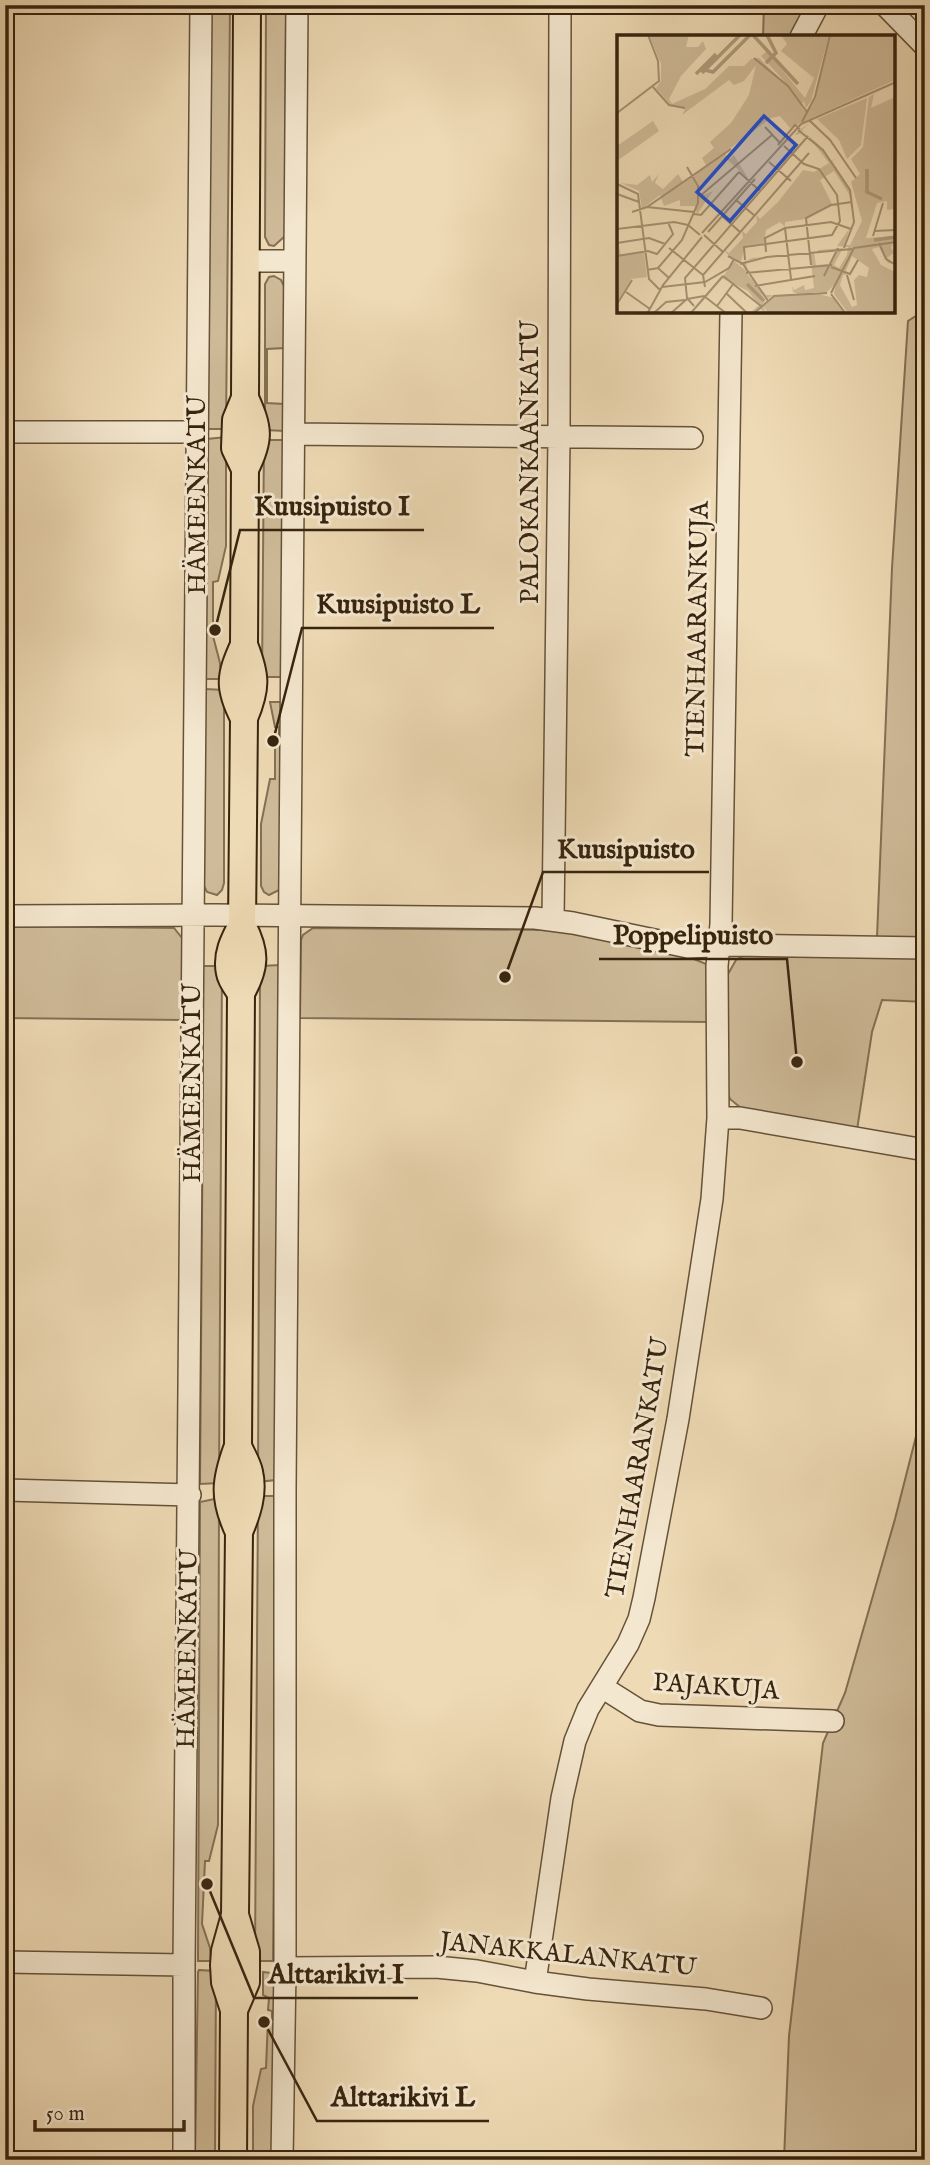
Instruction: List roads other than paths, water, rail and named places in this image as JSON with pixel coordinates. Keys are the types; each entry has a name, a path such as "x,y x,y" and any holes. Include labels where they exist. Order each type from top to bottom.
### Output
{"main road":[{"name":"HÄMEENKATU","path":"233,2160 234,2010 246,1982 246,1952 235,1915 239,1532 249,1507 249,1473 238,1446 241,993 252,974 252,945 242,920 244,718 253,697 253,670 244,645 245,469 255,448 255,420 245,398 247,5"}],"street":[{"name":"HÄMEENKATU","path":"184,2160 201,5"},
{"path":"282,2160 297,5"},
{"name":"PALOKANKAANKATU","path":"553,920 559,437 560,5"},
{"path":"802,35 818,5"},
{"path":"885,5 925,46"},
{"path":"246,261 294,261"},
{"name":"TIENHAARANKUJA","path":"719,947 731,313"},
{"path":"5,432 197,432"},
{"path":"294,434 692,438"},
{"path":"5,916 193,916 242,920 290,916 535,918 688,947 737,945 925,948"},
{"name":"TIENHAARANKATU","path":"535,1982 567,1775 575,1741 588,1709 628,1644 639,1619 680,1406 712,1199 718,1118 719,947"},
{"path":"718,1118 740,1118 925,1150"},
{"path":"5,1490 190,1495"},
{"name":"PAJAKUJA","path":"602,1687 640,1711 659,1715 833,1721"},
{"path":"5,1962 184,1965"},
{"name":"JANAKKALANKATU","path":"285,1968 436,1967 477,1970 535,1982 706,1999 761,2008"}],"place":[{"name":"Kuusipuisto I","path":"215,630"},
{"name":"Kuusipuisto L","path":"273,741"},
{"name":"Kuusipuisto","path":"505,977"},
{"name":"Poppelipuisto","path":"797,1062"},
{"name":"Alttarikivi I","path":"207,1884"},
{"name":"Alttarikivi L","path":"264,2022"}]}
